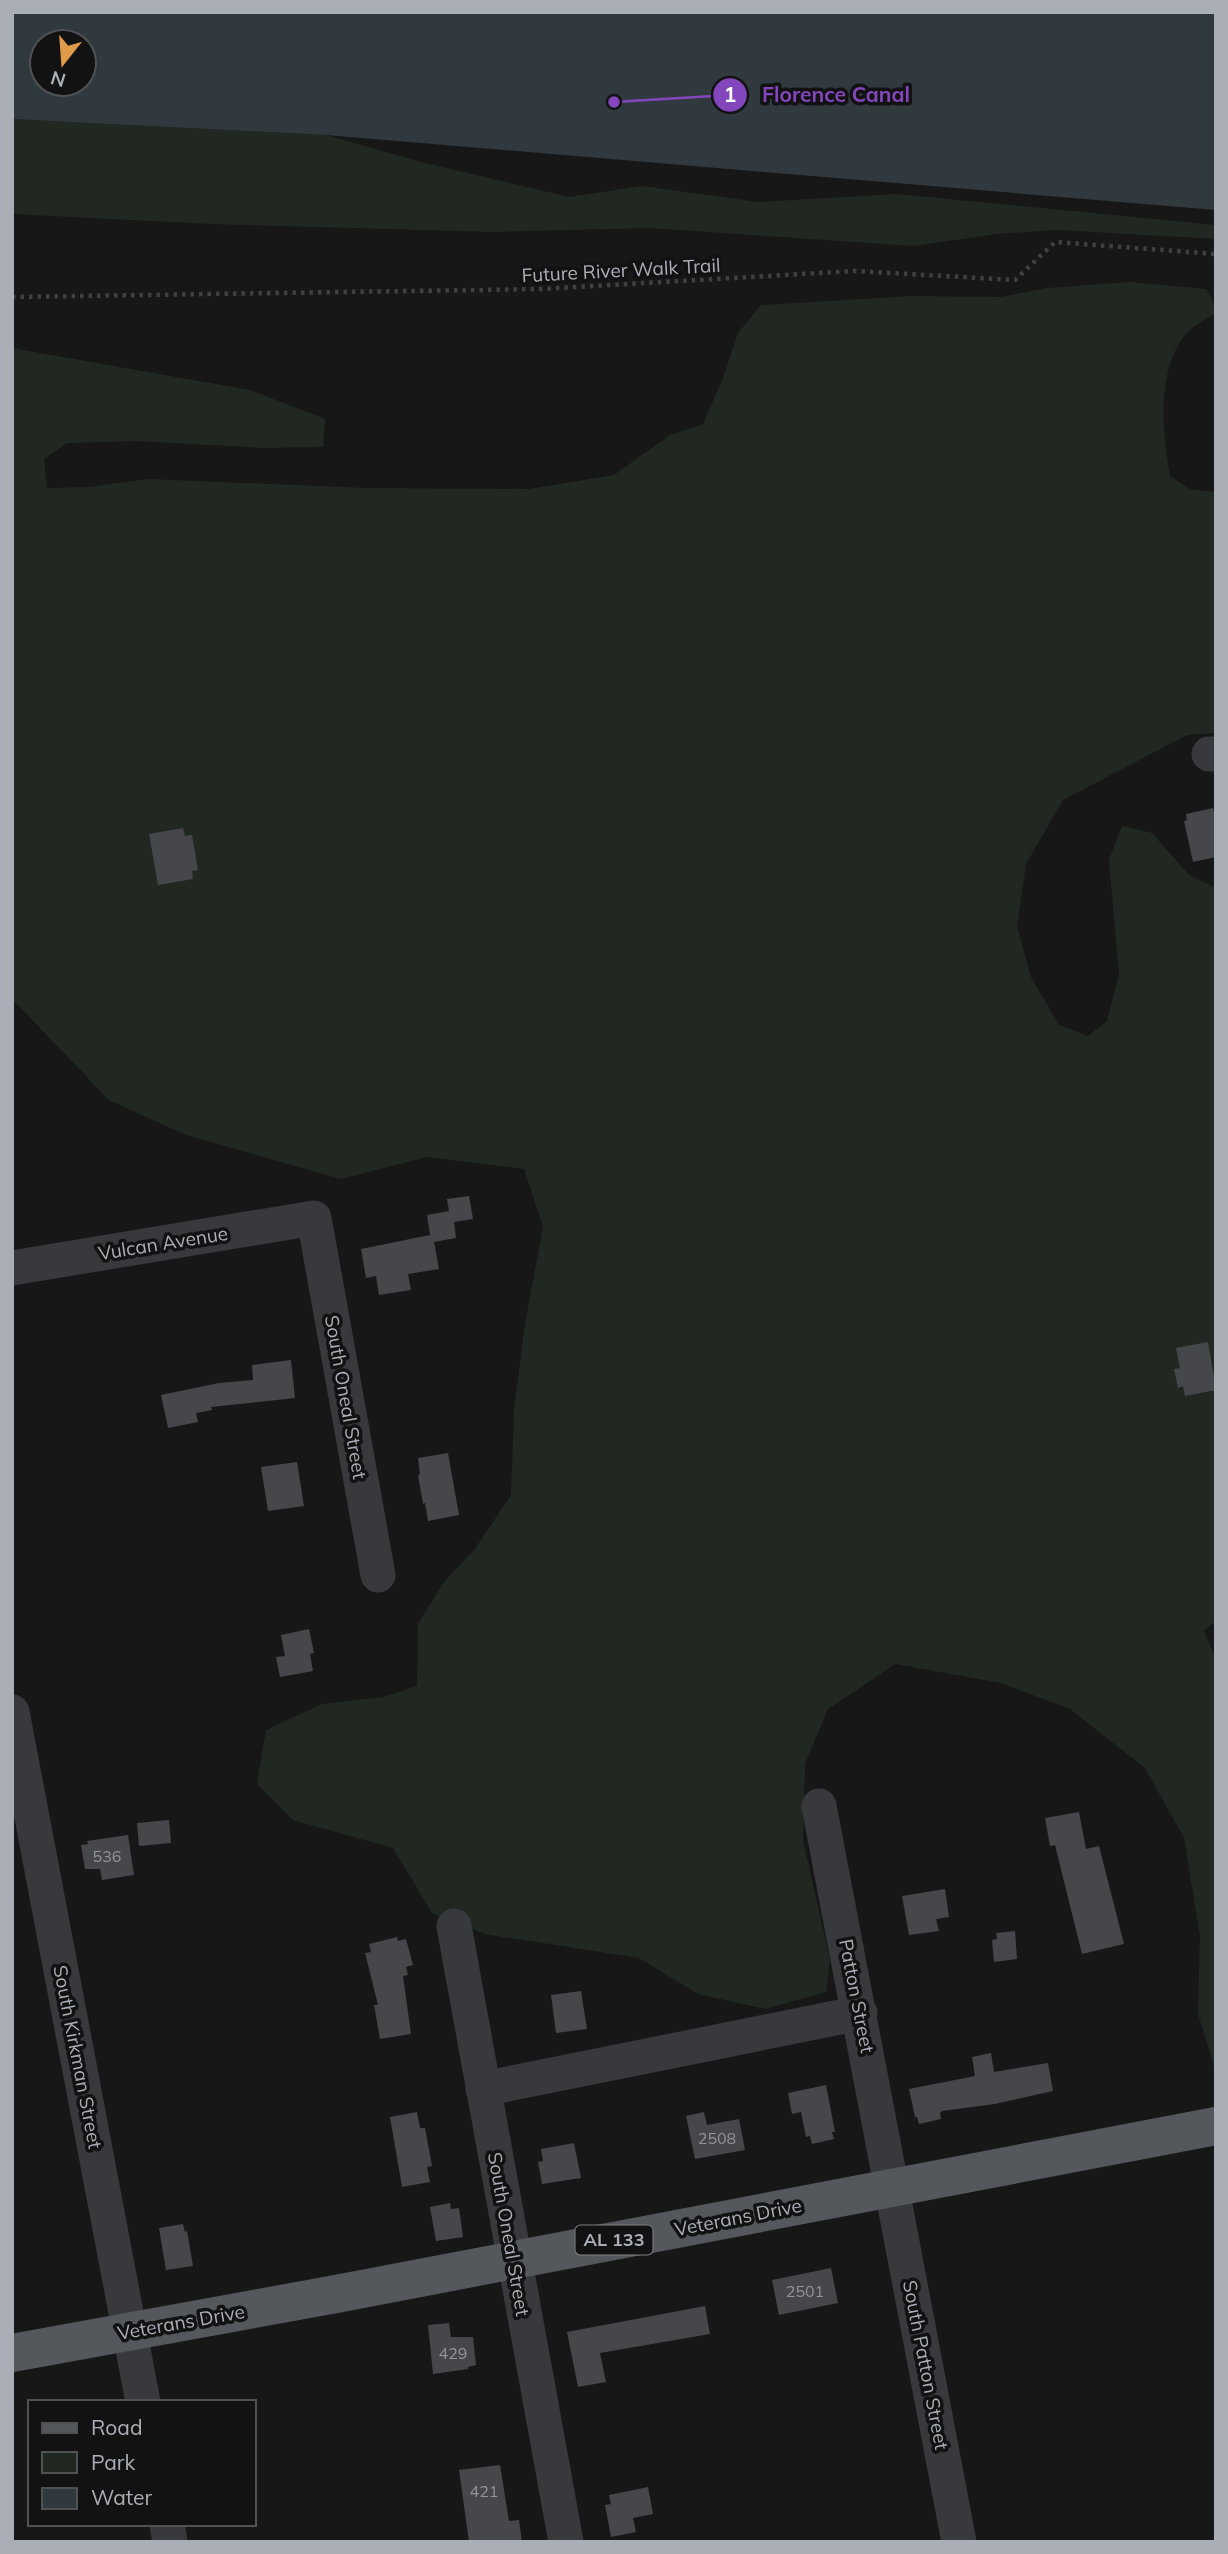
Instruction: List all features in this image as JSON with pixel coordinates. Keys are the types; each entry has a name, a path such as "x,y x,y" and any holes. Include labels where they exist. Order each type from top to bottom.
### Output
{"main road":[{"name":"Veterans Drive","path":"12,2353 1216,2126"}],"street":[{"name":"Vulcan Avenue","path":"12,1268 314,1218"},
{"name":"South Oneal Street","path":"314,1218 378,1575"},
{"name":"South Kirkman Street","path":"12,1712 22,1811 143,2400"},
{"name":"Patton Street","path":"819,1806 893,2187"},
{"name":"South Oneal Street","path":"453,1926 566,2542"},
{"path":"483,2089 860,2012"},
{"name":"South Patton Street","path":"893,2187 959,2542"}],"path":[{"name":"Future River Walk Trail","path":"12,297 541,289 855,271 1014,280 1055,242 1216,254"}],"green space":[{"path":"12,119 326,135 421,162 569,197 642,186 758,202 897,194 1216,225 1216,239 1058,230 997,234 913,246 650,228 493,232 211,224 12,214"},
{"path":"1129,282 1206,289 1216,307 1216,313 1191,329 1178,346 1166,381 1164,421 1170,476 1190,489 1216,492 1216,733 1187,735 1063,800 1026,864 1017,926 1031,977 1059,1025 1088,1036 1107,1021 1119,975 1109,860 1122,826 1152,833 1189,875 1216,888 1216,1621 1204,1631 1216,1659 1216,2073 1198,2014 1200,1936 1184,1838 1145,1768 1070,1709 1001,1683 895,1664 828,1709 805,1764 803,1840 830,1960 826,1992 765,2009 698,1994 639,1958 485,1934 432,1913 393,1848 293,1820 257,1784 266,1730 322,1704 384,1697 417,1686 418,1624 444,1582 475,1549 511,1495 514,1409 525,1324 543,1227 524,1169 427,1157 341,1179 186,1135 109,1100 12,999 12,348 250,390 325,419 323,447 263,448 138,441 67,443 44,459 47,488 89,487 149,479 366,488 529,489 614,475 670,435 703,424 723,378 738,333 761,305 912,296 1001,297 1047,288"}],"water":[{"path":"12,12 1216,12 1216,210 326,135 12,119"}],"building":[{"path":"1213,808 1216,821 1216,857 1193,862 1184,821 1187,820 1186,814"},
{"path":"183,828 185,836 192,835 198,870 192,871 193,879 158,885 149,834"},
{"path":"469,1196 473,1219 454,1222 456,1238 434,1242 439,1269 408,1274 411,1290 379,1295 376,1276 366,1278 361,1249 430,1235 427,1215 449,1211 447,1199"},
{"path":"1208,1342 1216,1390 1185,1396 1183,1386 1178,1388 1174,1369 1180,1368 1176,1348"},
{"path":"291,1360 295,1398 211,1407 212,1410 196,1413 198,1422 168,1428 161,1395 219,1383 253,1380 252,1365"},
{"path":"448,1453 459,1515 428,1521 418,1475 418,1458"},
{"path":"297,1462 304,1506 268,1511 261,1467"},
{"path":"309,1629 314,1653 310,1654 313,1671 280,1677 276,1657 285,1656 281,1635"},
{"path":"1079,1812 1086,1849 1099,1846 1124,1944 1082,1954 1055,1845 1050,1846 1045,1818"},
{"path":"169,1820 171,1843 139,1846 137,1823"},
{"path":"128,1835 134,1875 102,1880 100,1869 85,1869 81,1845 88,1844 87,1841"},
{"path":"945,1889 949,1917 936,1919 939,1931 909,1935 902,1896"},
{"path":"1015,1931 1017,1959 994,1962 992,1940 997,1939 996,1933"},
{"path":"397,1937 398,1941 406,1939 413,1965 406,1967 408,1975 403,1976 411,2034 380,2039 374,2005 378,2005 365,1953 371,1952 369,1944"},
{"path":"581,1991 587,2029 556,2033 551,1995"},
{"path":"991,2053 994,2072 1048,2063 1053,2091 995,2104 942,2111 941,2119 919,2124 909,2089 975,2076 972,2057"},
{"path":"826,2085 834,2139 812,2144 810,2136 806,2137 801,2112 792,2114 788,2093"},
{"path":"417,2112 420,2128 425,2128 432,2166 427,2167 430,2182 402,2187 390,2117"},
{"path":"704,2112 707,2125 739,2119 745,2150 695,2159 686,2116"},
{"path":"574,2143 581,2178 542,2184 538,2162 543,2161 541,2149"},
{"path":"450,2203 451,2209 459,2208 463,2237 436,2241 430,2207"},
{"path":"183,2224 185,2232 187,2231 193,2266 166,2270 159,2228"},
{"path":"831,2268 838,2303 779,2315 772,2280"},
{"path":"705,2306 710,2334 600,2353 606,2382 578,2387 567,2332"},
{"path":"449,2323 451,2337 473,2337 476,2365 468,2369 433,2374 428,2325"},
{"path":"500,2465 509,2521 519,2520 522,2542 469,2542 459,2470"},
{"path":"648,2487 653,2514 633,2518 636,2532 611,2537 605,2505 611,2504 609,2495"}],"place":[{"name":"Florence Canal","path":"614,102"}]}
